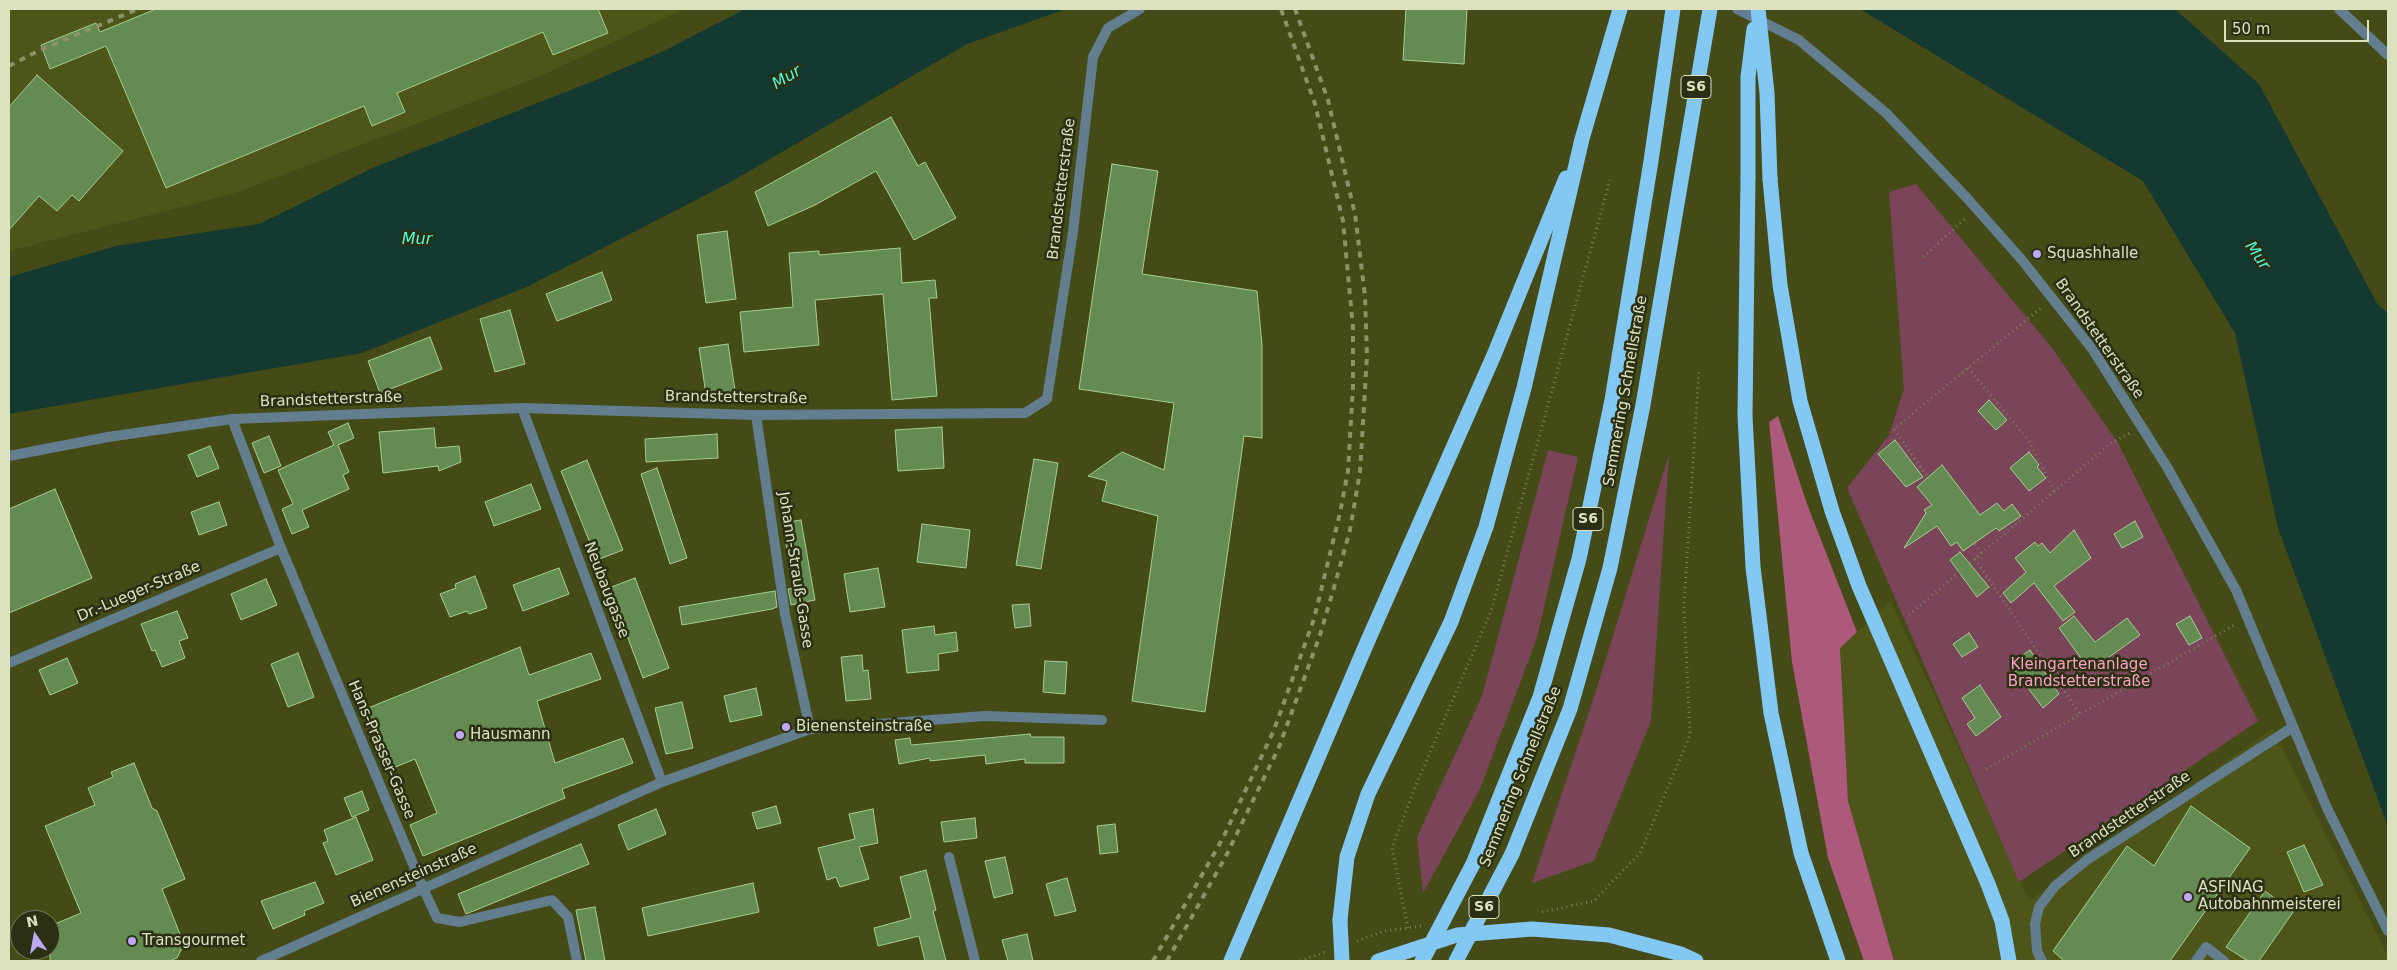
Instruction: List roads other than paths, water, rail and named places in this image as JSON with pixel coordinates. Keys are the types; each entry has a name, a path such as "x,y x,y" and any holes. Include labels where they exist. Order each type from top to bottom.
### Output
{"highway":[{"path":"1338,955 1347,857 1368,794 1451,622 1486,527 1524,388 1582,140 1620,9"},
{"name":"Semmering Schnellstraße","path":"1422,961 1473,864 1540,697 1579,559 1612,400 1651,161 1673,9"},
{"name":"Semmering Schnellstraße","path":"1456,961 1512,854 1570,709 1610,568 1643,405 1710,9"},
{"path":"1757,9 1748,77 1745,416 1753,567 1771,713 1793,816 1801,853 1838,961"},
{"path":"1757,9 1767,93 1770,179 1780,285 1800,401 1832,511 1856,576 1988,884 2002,921 2009,961"},
{"path":"1231,961 1366,645 1494,355 1537,244 1582,140"},
{"path":"1378,961 1457,935 1532,929 1609,934 1681,954 1696,961"}],"street":[{"name":"Brandstetterstraße","path":"9,456 108,437 232,419 522,408 756,415 1025,413 1047,399 1073,232 1093,57 1108,28 1140,9"},
{"name":"Brandstetterstraße","path":"1737,9 1799,40 1886,113 1977,208 2054,298 2093,350 2167,467 2236,590 2327,808 2388,931"},
{"path":"2339,9 2388,55"},
{"name":"Neubaugasse","path":"522,408 662,782"},
{"name":"Johann-Strauß-Gasse","path":"756,415 785,614 810,729"},
{"name":"Hans-Prasser-Gasse","path":"232,419 281,548 437,918 460,922 552,900 568,917 577,961"},
{"name":"Dr.-Lueger-Straße","path":"9,663 281,548"},
{"name":"Bienensteinstraße","path":"261,961 662,782 810,729 986,716 1102,720"},
{"name":"Brandstetterstraße","path":"2042,961 2037,951 2035,924 2039,908 2055,886 2088,859 2292,727"},
{"path":"949,857 975,961"},
{"path":"2196,961 2206,947 2224,961"}],"water":[{"name":"Mur","path":"745,9 1066,9 967,44 727,184 529,286 362,353 9,414 9,277 116,246 259,224 375,167 596,80 666,50"},
{"name":"Mur","path":"1860,9 2175,9 2259,84 2378,305 2388,313 2388,827 2278,528 2235,333 2143,181"}],"railway":[{"path":"9,66 38,51 138,9"},
{"path":"1153,961 1223,838 1274,730 1314,619 1340,513 1348,471 1353,386 1353,328 1343,221 1315,104 1281,9"},
{"path":"1167,961 1226,856 1279,747 1320,635 1350,530 1360,472 1367,356 1365,296 1355,214 1328,100 1295,9"}],"place":[{"name":"Squashhalle","path":"2037,254"},
{"name":"Bienensteinstraße","path":"786,727"},
{"name":"Hausmann","path":"460,735"},
{"name":"ASFINAG Autobahnmeisterei","path":"2188,897"},
{"name":"Transgourmet","path":"132,941"}],"park label":[{"name":"Kleingartenanlage Brandstetterstraße","path":"2079,674"}]}
